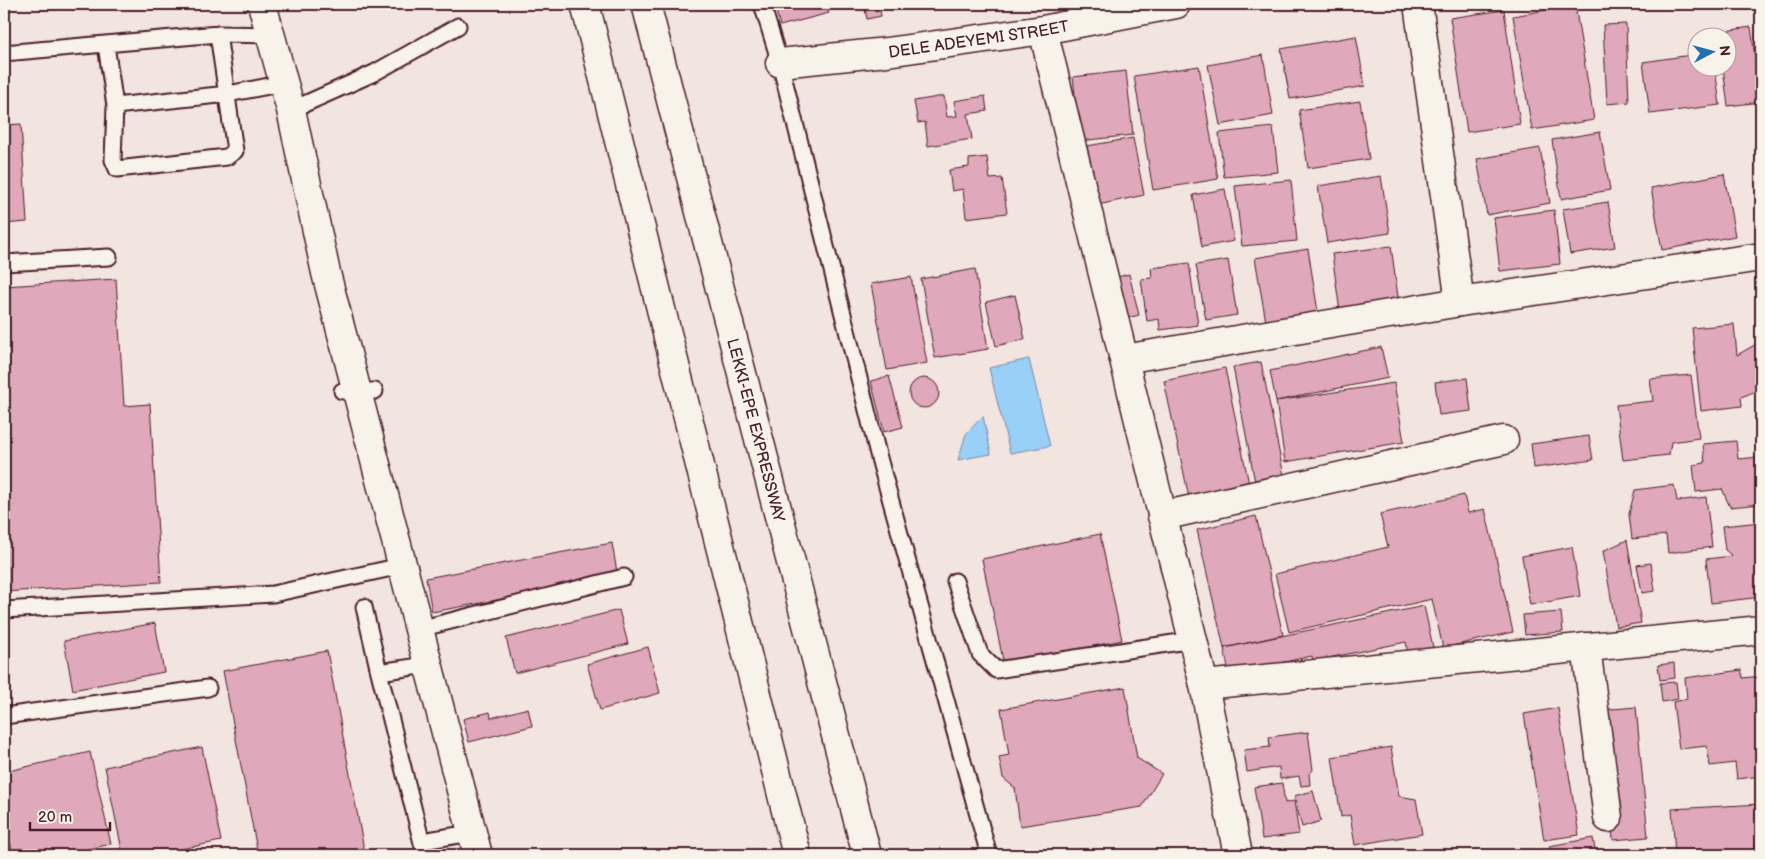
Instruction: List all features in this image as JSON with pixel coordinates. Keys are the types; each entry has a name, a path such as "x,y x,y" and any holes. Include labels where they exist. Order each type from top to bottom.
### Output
{"main road":[{"path":"262,4 291,110 326,273 475,844"},
{"path":"586,4 796,855"},
{"name":"LEKKI-EPE EXPRESSWAY","path":"646,4 867,855"},
{"name":"DELE ADEYEMI STREET","path":"780,64 887,52 1043,30 1176,4"},
{"path":"1418,4 1460,302"},
{"path":"1043,30 1204,685 1238,855"},
{"path":"1124,359 1460,302 1761,257"},
{"path":"1162,516 1504,440"},
{"path":"1204,685 1761,630"},
{"path":"1586,648 1608,818"}],"lane":[{"path":"762,4 780,64 880,458 988,855"},
{"path":"291,110 374,73 458,26"},
{"path":"4,53 218,34 270,34"},
{"path":"106,45 115,106 113,160 117,169 134,168 227,157 235,151 218,34"},
{"path":"115,106 228,94 284,83"},
{"path":"4,263 109,257"},
{"path":"4,610 273,594 401,566"},
{"path":"419,629 624,577"},
{"path":"955,581 980,654 996,670 1193,640"},
{"path":"364,607 424,848 475,844"},
{"path":"379,672 427,665"},
{"path":"4,716 208,688"}],"water":[{"path":"1029,359 1050,446 1010,453 989,368"},
{"path":"983,416 991,454 958,460 966,434"}],"building":[{"path":"789,4 826,4 829,13 780,26 775,7"},
{"path":"864,4 879,4 881,16 867,19"},
{"path":"1575,5 1594,120 1532,130 1513,16"},
{"path":"1504,10 1520,124 1467,132 1450,18"},
{"path":"1626,24 1629,102 1607,104 1603,25"},
{"path":"1751,27 1761,102 1728,106 1724,78 1738,78 1738,29"},
{"path":"1356,36 1365,86 1290,99 1281,49"},
{"path":"1263,55 1273,115 1220,125 1208,65"},
{"path":"1688,55 1688,78 1716,78 1720,105 1650,114 1643,62"},
{"path":"1199,66 1218,179 1153,190 1134,76"},
{"path":"1126,71 1133,135 1080,141 1073,77"},
{"path":"944,96 947,117 957,116 954,101 985,96 987,111 968,114 972,139 928,146 925,122 918,123 914,101"},
{"path":"1360,101 1369,159 1308,168 1299,110"},
{"path":"21,124 27,222 4,224 4,125"},
{"path":"1273,127 1278,172 1224,177 1219,133"},
{"path":"1600,132 1610,190 1561,199 1552,140"},
{"path":"1133,138 1144,195 1098,205 1087,146"},
{"path":"1540,148 1550,203 1487,215 1477,159"},
{"path":"987,157 990,179 1002,178 1007,213 966,218 963,189 952,191 949,170 969,167 969,159"},
{"path":"1724,174 1735,236 1662,250 1651,188"},
{"path":"1381,176 1390,233 1327,243 1318,186"},
{"path":"1291,180 1297,241 1242,246 1235,186"},
{"path":"1225,189 1234,241 1202,247 1193,195"},
{"path":"1608,202 1615,247 1570,254 1563,209"},
{"path":"1554,210 1560,264 1500,271 1494,218"},
{"path":"1391,246 1399,304 1340,312 1332,254"},
{"path":"1308,249 1318,312 1266,322 1255,258"},
{"path":"1228,260 1237,315 1206,320 1196,265"},
{"path":"1189,263 1198,325 1160,330 1159,319 1147,321 1141,279 1152,278 1151,268"},
{"path":"975,269 988,349 935,358 921,279"},
{"path":"1129,274 1139,315 1120,320 1110,279"},
{"path":"911,277 927,363 887,370 871,284"},
{"path":"116,279 124,406 150,404 161,582 4,592 4,286"},
{"path":"1015,295 1025,339 996,346 986,302"},
{"path":"1734,324 1737,355 1760,342 1761,389 1741,397 1742,406 1701,411 1692,328"},
{"path":"1381,347 1388,378 1276,401 1270,371"},
{"path":"1261,362 1284,476 1255,482 1233,367"},
{"path":"1225,368 1250,489 1190,502 1164,381"},
{"path":"1691,375 1699,438 1671,442 1669,455 1623,460 1616,405 1653,401 1650,379"},
{"path":"889,376 903,427 884,432 871,381"},
{"path":"924,378 934,383 939,393 934,403 924,408 914,403 909,393 914,383"},
{"path":"1467,378 1471,411 1439,415 1435,382"},
{"path":"1394,383 1404,442 1285,462 1276,401"},
{"path":"1589,436 1593,460 1534,468 1531,444"},
{"path":"1736,441 1738,459 1761,457 1761,504 1730,507 1722,489 1696,492 1693,465 1705,463 1703,444"},
{"path":"1674,485 1677,501 1706,497 1712,547 1668,553 1666,535 1632,539 1629,514 1635,490"},
{"path":"1464,495 1468,513 1485,509 1513,632 1443,648 1432,599 1289,632 1275,574 1388,547 1380,514"},
{"path":"1256,516 1283,635 1224,648 1197,530"},
{"path":"1761,522 1761,597 1711,603 1706,559 1732,556 1725,550 1722,526"},
{"path":"1100,534 1122,640 1004,665 982,559"},
{"path":"1627,540 1641,623 1616,627 1603,551"},
{"path":"612,543 618,578 432,612 426,578"},
{"path":"1572,547 1580,596 1530,605 1522,556"},
{"path":"1651,563 1655,591 1642,593 1637,565"},
{"path":"1424,606 1433,647 1408,653 1406,642 1313,661 1312,656 1229,674 1224,648"},
{"path":"619,610 628,644 515,673 506,638"},
{"path":"1561,612 1563,632 1525,635 1523,615"},
{"path":"155,623 164,672 73,690 64,641"},
{"path":"648,647 660,693 600,710 587,664"},
{"path":"327,651 365,855 258,855 223,671"},
{"path":"1674,663 1675,678 1660,680 1658,665"},
{"path":"1741,670 1743,678 1761,676 1761,776 1737,779 1735,763 1710,766 1707,746 1679,749 1673,702 1687,699 1685,678"},
{"path":"1676,682 1678,699 1662,702 1660,683"},
{"path":"1125,687 1137,758 1162,774 1142,807 1020,826 1015,788 1003,778 999,757 1009,755 1001,709"},
{"path":"1636,707 1648,837 1613,840 1601,710"},
{"path":"528,708 532,726 469,742 463,719 490,712 491,718"},
{"path":"1558,708 1579,835 1544,840 1524,714"},
{"path":"1308,732 1313,770 1309,774 1310,785 1301,786 1299,776 1280,779 1279,767 1247,772 1244,750 1270,747 1269,737"},
{"path":"202,747 221,841 152,855 123,855 105,767"},
{"path":"1391,747 1399,796 1416,799 1422,834 1355,845 1350,815 1341,817 1332,757"},
{"path":"90,752 111,844 61,855 13,855 4,814 4,772"},
{"path":"1282,783 1285,803 1294,801 1299,834 1262,839 1254,787"},
{"path":"1313,791 1321,821 1302,827 1294,796"},
{"path":"1761,804 1761,855 1675,855 1672,809"},
{"path":"1593,838 1596,855 1551,855 1549,846"}]}
